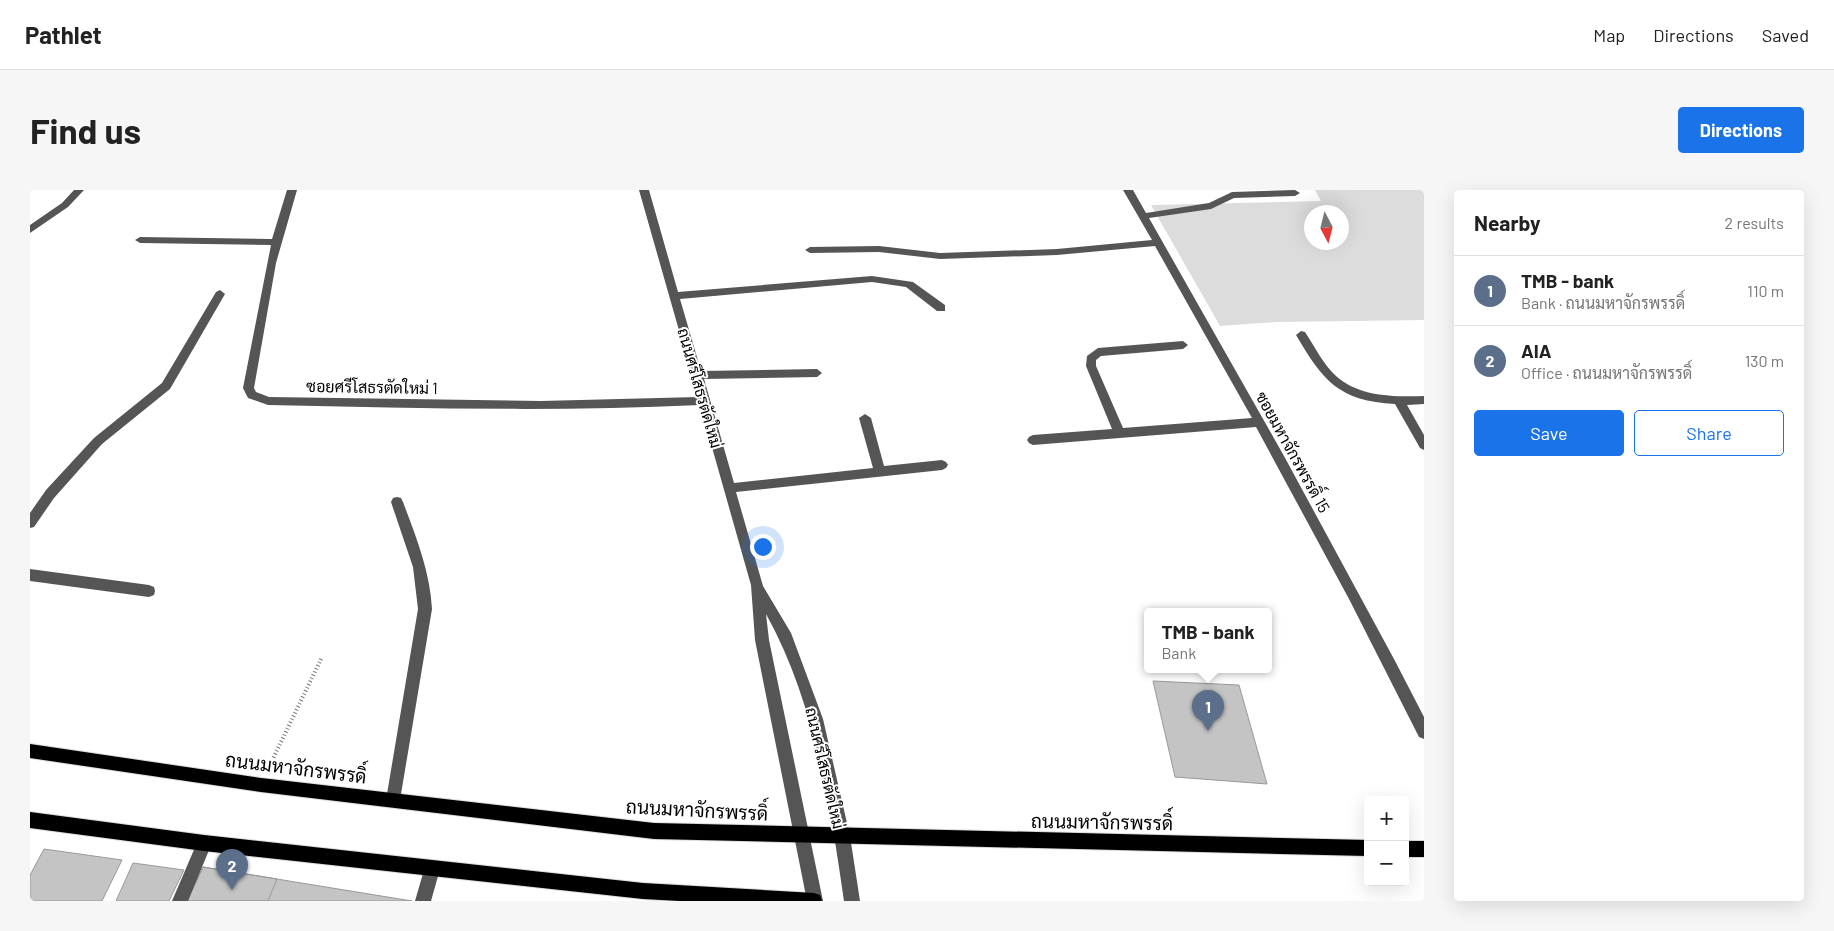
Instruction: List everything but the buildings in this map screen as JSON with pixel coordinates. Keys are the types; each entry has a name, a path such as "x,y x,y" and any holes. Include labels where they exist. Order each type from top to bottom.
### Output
{"main road":[{"name":"ถนนมหาจักรพรรดิ์","path":"30,751 261,786 654,831 1364,848"},
{"path":"30,820 204,843 643,891 814,901"},
{"path":"1409,849 1424,849"}],"street":[{"path":"30,230 65,205 79,190"},
{"name":"ซอยศรีโสธรตัดใหม่ 1","path":"292,190 276,242 268,277 248,388 252,395 268,401 513,406 638,405 704,401"},
{"name":"ถนนศรีโสธรตัดใหม่","path":"644,190 757,585 762,640 814,901"},
{"name":"ซอยมหาจักรพรรดิ์ 15","path":"1128,190 1210,332 1362,610 1424,732"},
{"path":"1143,216 1211,206 1232,195 1295,193"},
{"path":"140,240 276,242"},
{"path":"810,250 880,248 940,256 1057,252 1158,242"},
{"path":"674,296 872,279 909,284 941,308"},
{"path":"30,523 50,494 98,441 166,386 220,294"},
{"path":"1301,335 1332,380 1356,392 1398,402 1424,400"},
{"path":"1119,433 1092,366 1091,359 1098,352 1183,345"},
{"path":"697,375 817,373"},
{"path":"1398,402 1424,445"},
{"path":"865,418 880,472"},
{"path":"1033,440 1258,422"},
{"path":"730,488 942,465"},
{"path":"393,800 425,609 425,591 421,568 397,502"},
{"path":"30,575 149,591"},
{"name":"ถนนศรีโสธรตัดใหม่","path":"757,585 784,633 816,719 842,836 852,901"},
{"path":"180,901 204,843"},
{"path":"423,901 432,869"}],"path":[{"path":"261,786 322,657"}],"shaded area":[{"path":"1315,190 1424,190 1424,320 1277,322 1220,326 1151,205 1321,201"}],"place":[{"name":"TMB - bank","path":"1208,731"},
{"name":"AIA","path":"232,890"}]}
